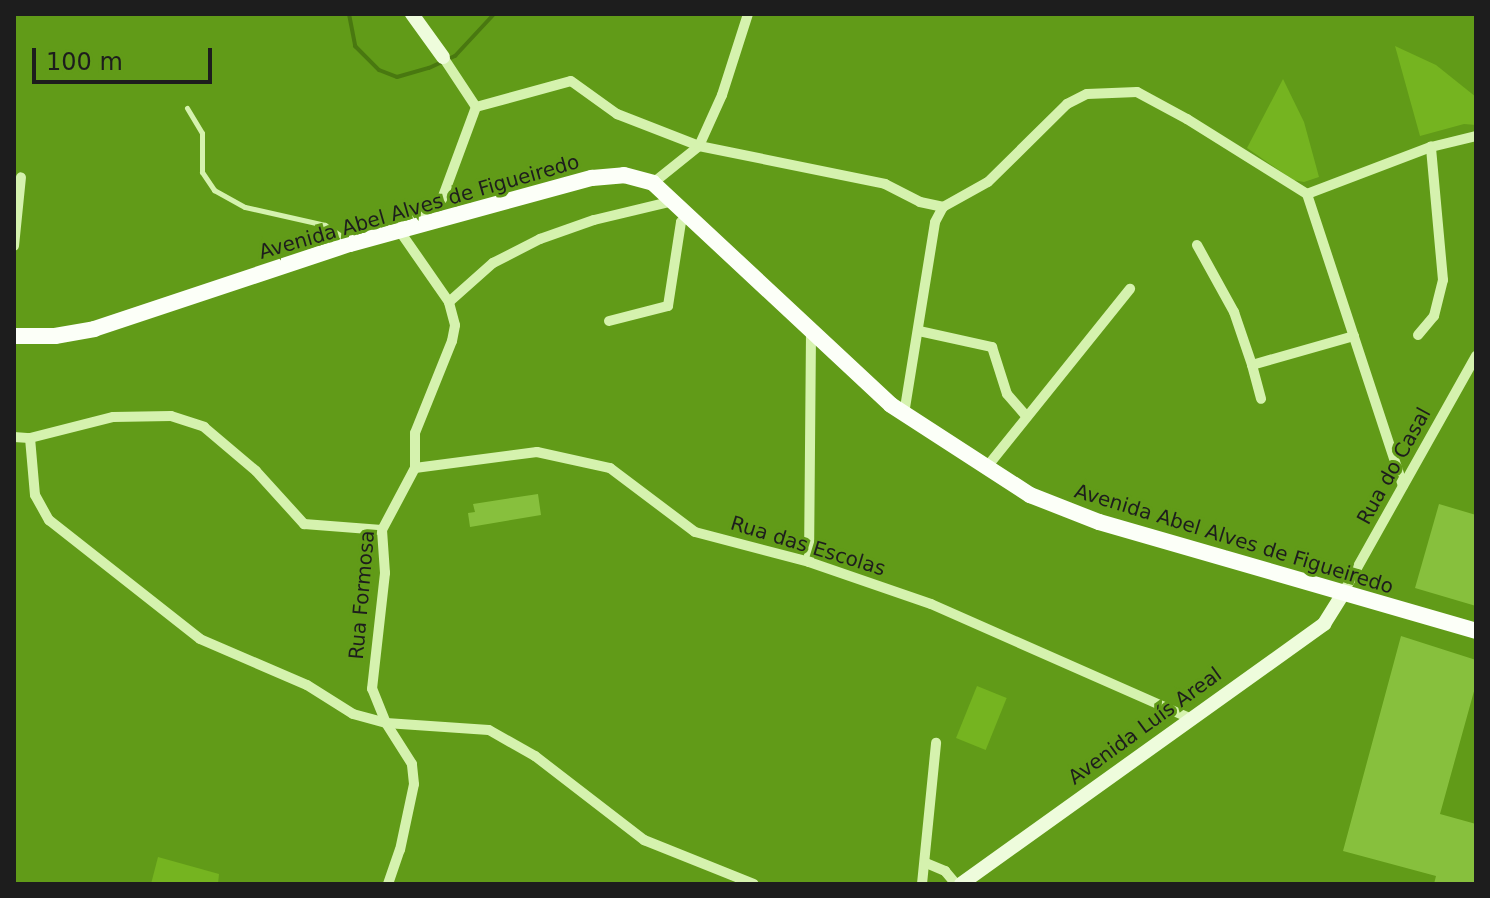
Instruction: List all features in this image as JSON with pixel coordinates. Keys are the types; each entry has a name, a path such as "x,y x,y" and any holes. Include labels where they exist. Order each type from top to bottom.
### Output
{"main road":[{"name":"Avenida Abel Alves de Figueiredo","path":"14,336 55,336 94,329 350,244 592,178 624,175 653,183 863,382 904,414 1030,495 1099,522 1476,631"}],"street":[{"path":"412,14 476,107"},
{"path":"653,183 699,146 722,95 748,14"},
{"path":"476,107 571,81 617,114 699,146 885,184 920,202 943,207"},
{"path":"904,414 935,222 943,207 988,182 1067,104 1087,94 1137,92 1307,194 1403,486"},
{"path":"476,107 442,199 399,230 449,302 493,263 540,239 594,220 673,201"},
{"path":"1307,194 1431,147 1476,136"},
{"path":"1418,335 1434,316 1443,280 1431,147"},
{"path":"14,246 21,177"},
{"path":"609,321 668,306 681,222 688,215"},
{"path":"1197,245 1234,312 1261,399"},
{"path":"986,468 1130,289"},
{"name":"Rua Formosa","path":"388,884 400,850 414,784 412,764 386,723 372,689 385,573 382,530 415,468 415,433 452,341 455,325 449,302"},
{"path":"919,331 992,347 1007,394 1027,417"},
{"path":"809,562 811,333"},
{"path":"1252,365 1354,336"},
{"name":"Rua do Casal","path":"1343,593 1476,356"},
{"path":"14,437 30,438 113,417 171,416 204,427 256,471 304,524 382,530"},
{"path":"30,438 35,495 49,520 200,639 307,685 353,714 386,723 489,730 535,756 644,840 754,884"},
{"name":"Rua das Escolas","path":"415,468 537,452 610,468 695,532 809,562 931,604 1189,718"},
{"name":"Avenida Luís Areal","path":"958,884 1324,624 1343,593"},
{"path":"922,884 936,743"},
{"path":"926,863 945,871 958,884"}],"lane":[{"path":"187,108 202,133 202,172 214,190 245,207 325,225 338,231 350,244"}],"green space":[{"path":"1395,46 1436,65 1476,97 1476,125 1464,124 1420,136"},
{"path":"1283,79 1304,122 1319,177 1304,182 1293,180 1247,148"},
{"path":"977,686 1007,698 986,750 956,738"},
{"path":"158,857 219,874 218,884 151,884"}],"building":[{"path":"538,494 541,515 470,527 468,513 475,512 473,504"},
{"path":"1439,504 1476,515 1476,606 1415,588"},
{"path":"1401,636 1476,660 1476,684 1440,814 1476,824 1476,884 1434,884 1436,876 1343,851"}],"waterway":[{"path":"349,14 355,46 379,70 397,77 429,68 455,56 494,14"},
{"path":"629,14 648,14"},
{"path":"901,14 928,14"}]}
